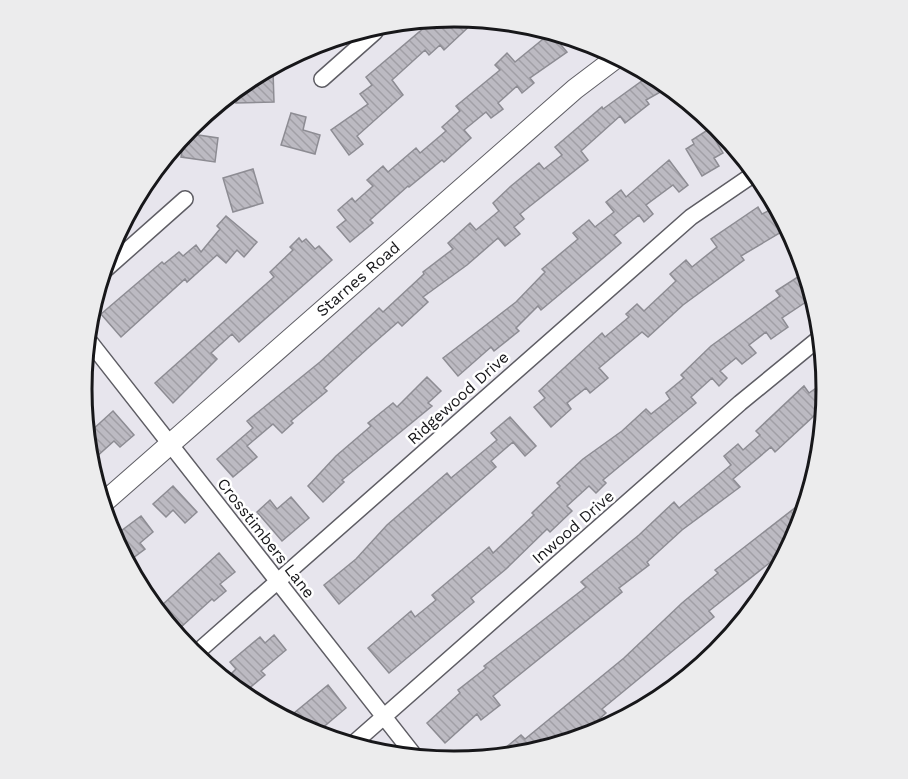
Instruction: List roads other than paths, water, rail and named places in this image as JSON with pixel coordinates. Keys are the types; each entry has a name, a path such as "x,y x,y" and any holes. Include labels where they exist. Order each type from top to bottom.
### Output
{"main road":[{"name":"Starnes Road","path":"109,499 566,96 610,62"}],"street":[{"path":"322,79 369,37"},
{"name":"Ridgewood Drive","path":"201,649 691,217 748,178"},
{"path":"115,261 185,199"},
{"name":"Inwood Drive","path":"358,739 748,396 813,343"},
{"name":"Crosstimbers Lane","path":"94,348 409,749"}]}
